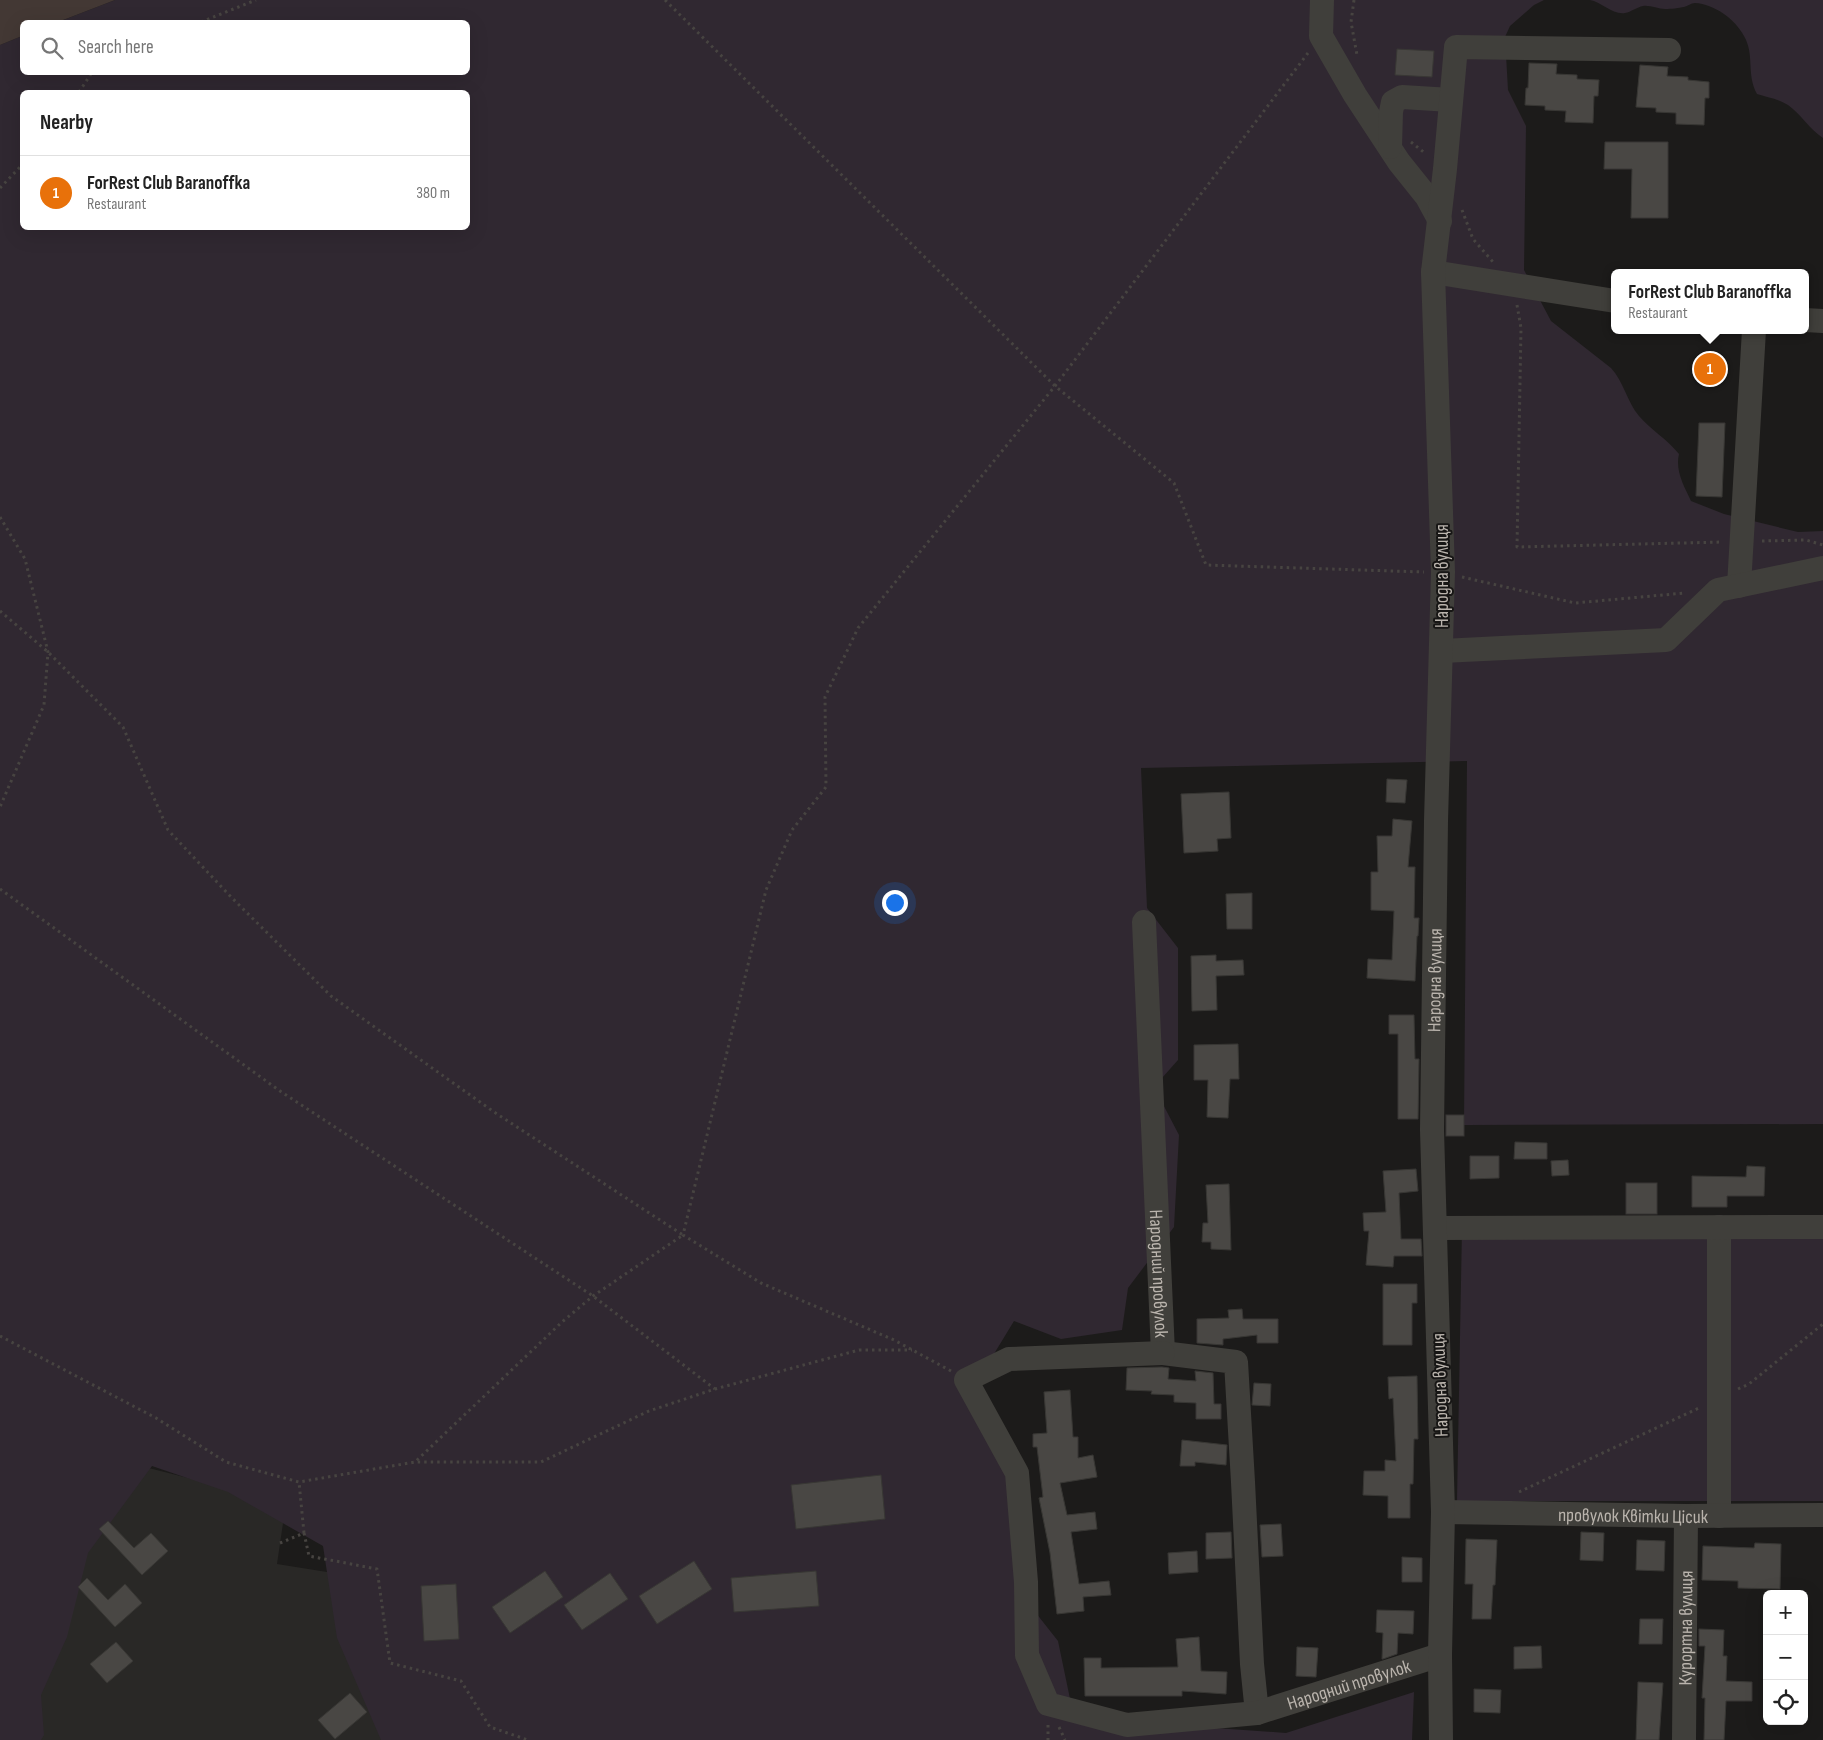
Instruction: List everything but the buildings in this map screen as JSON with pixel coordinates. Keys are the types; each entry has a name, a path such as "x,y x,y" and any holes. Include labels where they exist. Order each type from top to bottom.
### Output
{"street":[{"path":"1322,0 1321,36 1355,95 1390,137 1399,162 1427,197 1440,221"},
{"name":"Народна вулиця","path":"1441,1740 1440,1655 1443,1512 1432,1130 1436,821 1443,572 1433,272 1440,221 1456,47 1669,50"},
{"path":"1390,137 1393,102 1402,97 1451,100"},
{"path":"1433,272 1611,300"},
{"path":"1809,320 1823,320"},
{"path":"1728,588 1742,542 1754,334"},
{"path":"1442,651 1666,640 1728,588 1823,568"},
{"name":"Народний провулок","path":"1144,922 1164,1353 1236,1362 1252,1664 1257,1713"},
{"path":"1719,1227 1719,1516"},
{"path":"1435,1228 1823,1227"},
{"path":"966,1380 1009,1359 1164,1353"},
{"name":"Народний провулок","path":"966,1380 1017,1473 1026,1582 1027,1655 1048,1704 1127,1725 1257,1713 1440,1655"},
{"name":"провулок Квітки Цісик","path":"1443,1512 1686,1516 1823,1515"},
{"name":"Курортна вулиця","path":"1684,1740 1686,1516"}],"path":[{"path":"206,20 256,0"},
{"path":"665,0 1054,386 1174,482 1206,565 1443,572 1575,603 1728,588"},
{"path":"1354,0 1351,22 1358,61"},
{"path":"415,1462 562,1322 592,1296 684,1235 766,890 792,830 826,787 826,698 858,628 1054,386 1321,36"},
{"path":"80,90 90,75"},
{"path":"1390,137 1445,169"},
{"path":"0,188 20,167"},
{"path":"1459,204 1473,239 1514,286 1521,328 1517,547 1806,540 1823,545"},
{"path":"0,517 25,559 48,652 44,706 0,807"},
{"path":"0,610 48,652 123,727 168,830 231,897 331,996 494,1112 761,1283 894,1340 966,1380"},
{"path":"0,889 280,1092 592,1296 715,1389"},
{"path":"1511,1496 1750,1384 1823,1324"},
{"path":"0,1336 156,1418 226,1462 299,1482 415,1462 541,1462 649,1411 715,1389 859,1350 913,1350"},
{"path":"299,1482 304,1533 309,1556 377,1569 390,1663 461,1682 490,1727 528,1740"},
{"path":"280,1543 304,1533"}],"shaded area":[{"path":"0,0 115,0 63,20 20,20 20,37 0,45"},
{"path":"115,0 1544,0 1534,5 1510,26 1505,37 1508,90 1526,126 1524,270 1551,321 1611,368 1639,416 1679,454 1679,472 1691,501 1724,514 1798,532 1823,531 1823,1124 1464,1125 1467,761 1141,768 1147,908 1178,948 1178,1060 1154,1087 1179,1135 1174,1227 1128,1288 1122,1330 1061,1339 1014,1321 969,1395 1012,1476 1021,1594 1058,1641 1074,1718 1286,1733 1414,1692 1412,1740 381,1740 337,1638 323,1546 228,1492 152,1466 88,1553 67,1637 41,1695 44,1735 41,1740 0,1740 0,45 20,37 20,75 470,75 470,20 63,20"},
{"path":"1590,0 1823,0 1823,138 1788,105 1757,94 1752,79 1749,50 1744,36 1730,18 1716,9 1692,3 1684,7 1670,9 1643,6 1621,13"},
{"path":"1823,1227 1823,1501 1457,1501 1462,1228"},
{"path":"129,1463 286,1503 277,1564 352,1576 403,1740 0,1740"}],"place":[{"name":"ForRest Club Baranoffka","path":"1710,369"}]}
